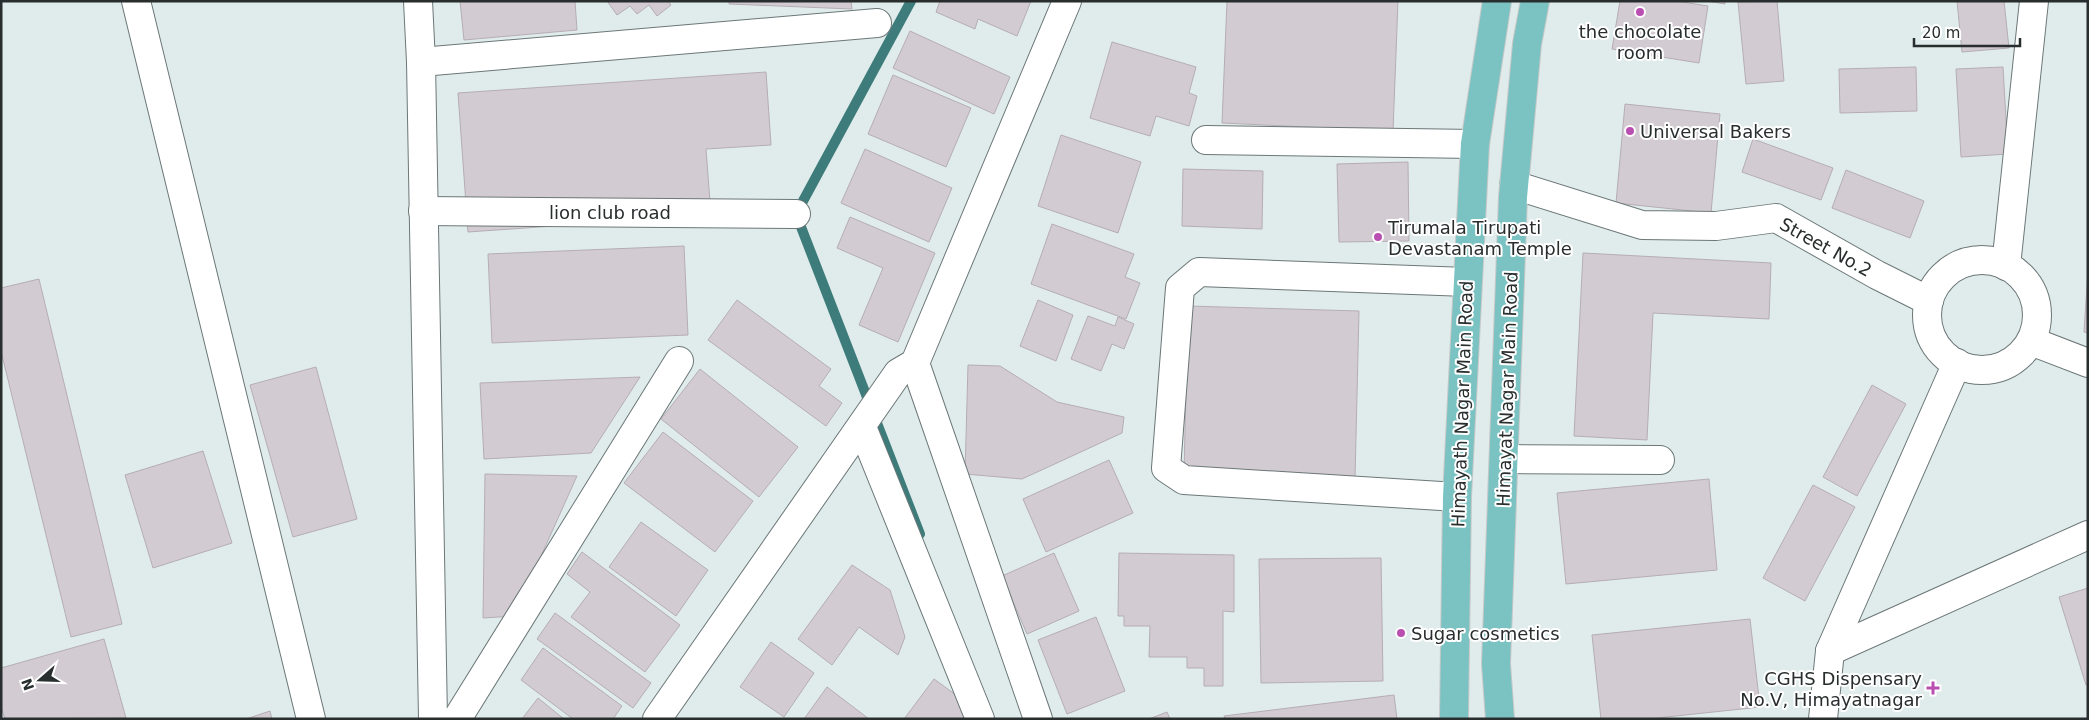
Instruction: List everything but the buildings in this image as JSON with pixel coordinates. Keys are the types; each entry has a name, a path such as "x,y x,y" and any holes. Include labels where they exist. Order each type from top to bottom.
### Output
{"main road":[{"name":"Himayath Nagar Main Road","path":"1454,719 1457,497 1475,144 1497,1"},
{"name":"Himayat Nagar Main Road","path":"1500,719 1496,664 1514,185 1527,44 1535,1"}],"street":[{"path":"136,1 311,719"},
{"path":"418,1 421,62 433,719"},
{"path":"657,719 862,427 907,368 1067,1"},
{"path":"2006,266 2034,1"},
{"path":"421,62 877,23"},
{"path":"1206,140 1475,144"},
{"name":"Street No.2","path":"1514,185 1642,225 1716,226 1776,218 1877,275 1929,301"},
{"name":"lion club road","path":"423,211 796,214"},
{"path":"1981,260 2000,262 2017,272 2030,286 2037,304 2037,323 2031,341 2019,357 2003,367 1984,370 1965,368 1939,349 1931,334 1927,318 1929,301 1935,286 1946,274 1962,263 1981,260"},
{"path":"1457,497 1184,480 1166,468 1180,288 1199,272 1467,282"},
{"path":"2031,341 2088,362"},
{"path":"457,719 679,361"},
{"path":"1823,719 1830,651 1957,363"},
{"path":"907,368 1038,719"},
{"path":"862,427 980,719"},
{"path":"1504,459 1660,460"},
{"path":"1830,651 2088,535"}],"waterway":[{"path":"911,1 796,214 920,534"}],"place":[{"name":"the chocolate room","path":"1640,12"},
{"name":"Universal Bakers","path":"1630,131"},
{"name":"Tirumala Tirupati Devastanam Temple","path":"1378,237"},
{"name":"Sugar cosmetics","path":"1401,633"},
{"name":"CGHS Dispensary No.V, Himayatnagar","path":"1933,688"}]}
